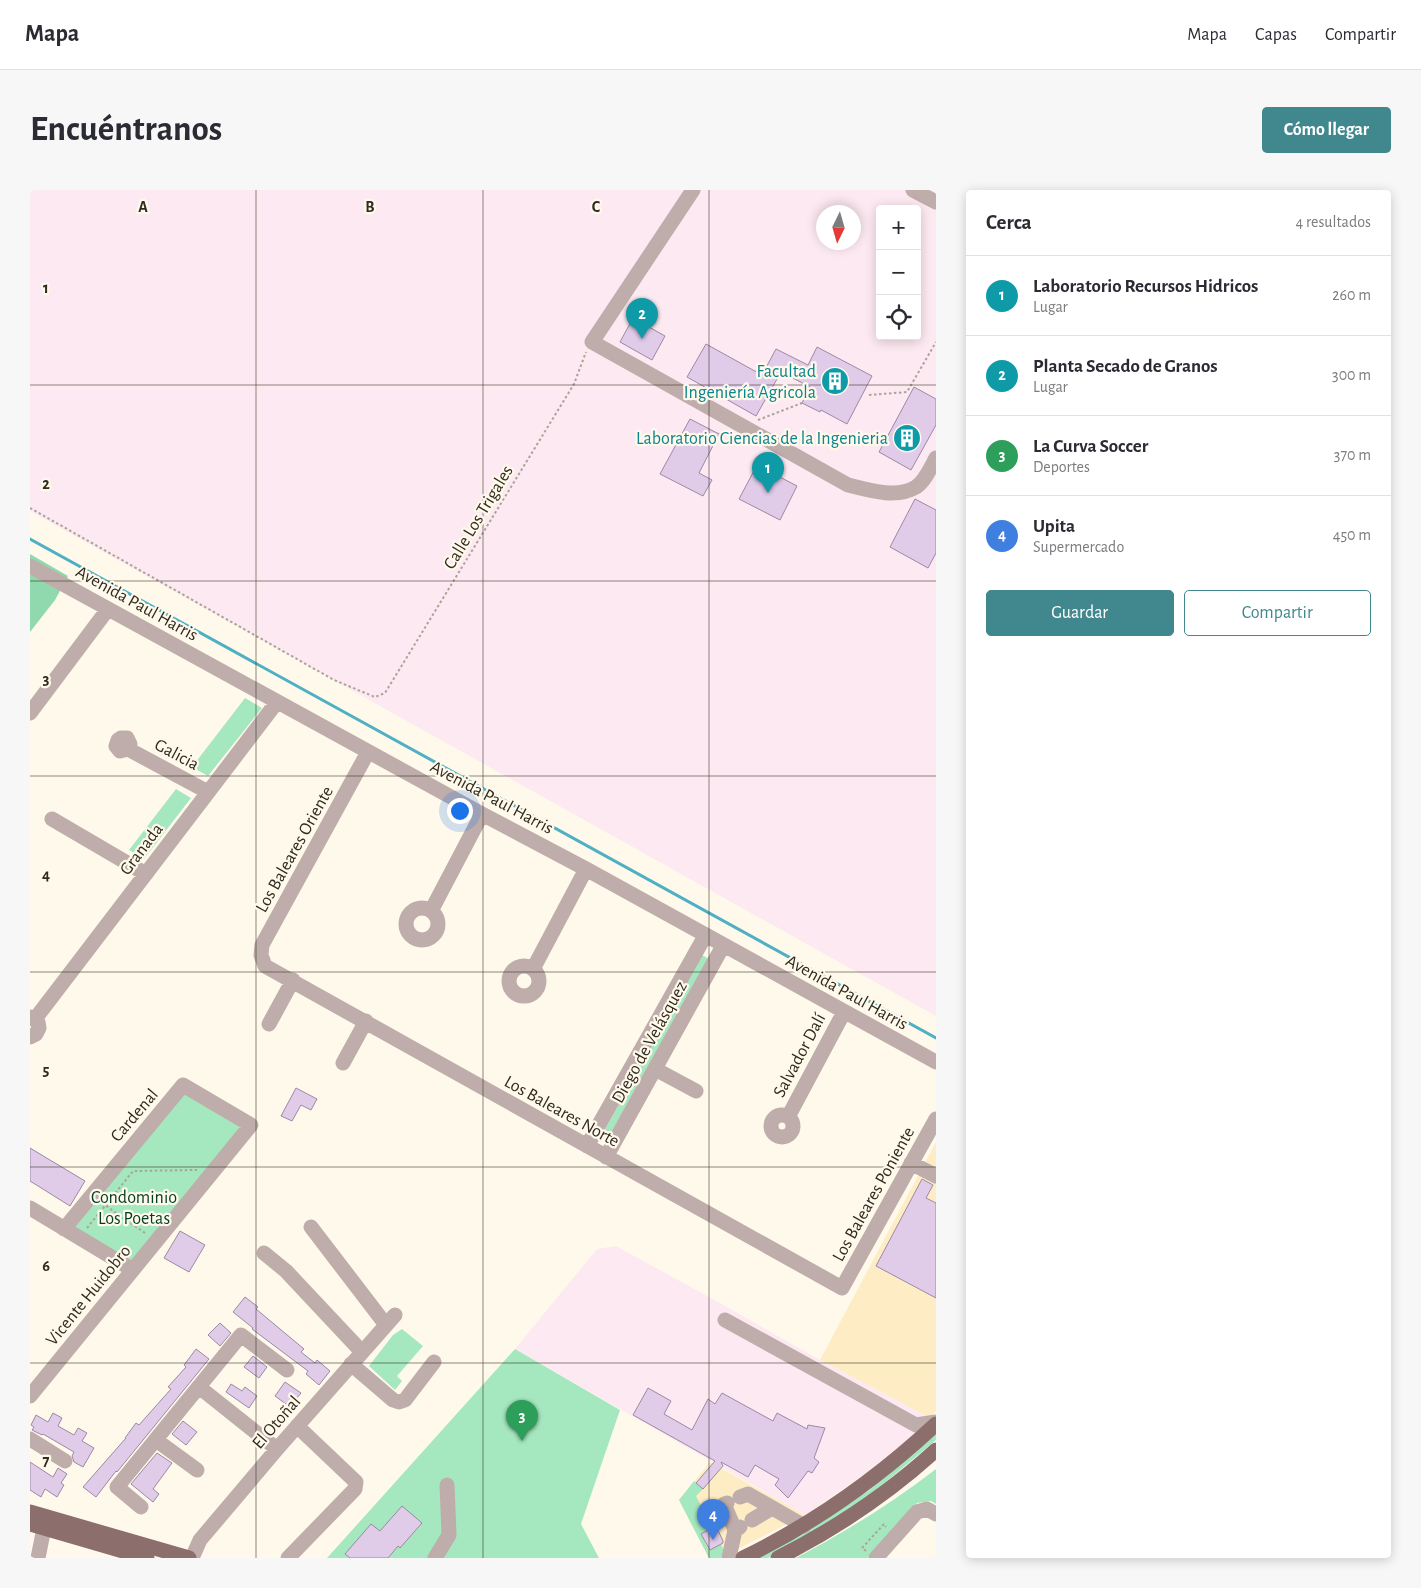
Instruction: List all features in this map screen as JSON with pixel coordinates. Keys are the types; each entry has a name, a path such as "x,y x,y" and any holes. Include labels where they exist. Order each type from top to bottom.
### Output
{"main road":[{"path":"743,1558 804,1526 833,1507 882,1472 936,1423"},
{"path":"778,1558 854,1514 902,1480 936,1450"},
{"path":"30,1512 190,1558"},
{"path":"37,1526 147,1558"}],"street":[{"path":"693,190 592,342 848,485 882,493 907,490 917,486 926,477 936,458"},
{"path":"913,190 936,202"},
{"name":"Avenida Paul Harris","path":"30,566 936,1062"},
{"path":"30,713 108,609"},
{"name":"Granada","path":"30,1036 34,1036 38,1031 39,1025 33,1018 277,702"},
{"name":"Galicia","path":"128,749 208,792"},
{"name":"Los Baleares Oriente","path":"265,966 261,955 262,946 368,752"},
{"path":"431,911 482,814"},
{"path":"52,819 146,874"},
{"path":"533,968 586,869"},
{"name":"Diego de Velásquez","path":"587,1146 705,936"},
{"name":"Diego de Velásquez","path":"606,1157 723,946"},
{"name":"Los Baleares Norte","path":"265,966 842,1288"},
{"path":"269,1024 293,980"},
{"name":"Salvador Dalí","path":"788,1116 844,1012"},
{"path":"343,1063 366,1021"},
{"path":"656,1069 696,1091"},
{"name":"Cardenal","path":"64,1229 183,1085 251,1126"},
{"name":"Los Baleares Poniente","path":"842,1288 936,1119"},
{"name":"Vicente Huidobro","path":"30,1396 251,1126"},
{"path":"912,1163 936,1176"},
{"path":"30,1208 132,1270"},
{"name":"El Otoñal","path":"190,1558 200,1540 390,1320 311,1227"},
{"path":"264,1253 286,1271 362,1352"},
{"path":"725,1320 916,1425 936,1423"},
{"path":"141,1508 117,1487 241,1335 287,1370"},
{"path":"351,1364 393,1400 399,1402 405,1400 434,1362"},
{"path":"198,1387 277,1449"},
{"path":"288,1558 355,1489 356,1482 297,1426"},
{"path":"30,1439 65,1461"},
{"path":"156,1440 197,1470"},
{"path":"435,1558 449,1534 447,1485"},
{"path":"742,1526 724,1504 748,1494 804,1526"},
{"path":"729,1558 742,1526 772,1508"},
{"path":"876,1558 917,1512 932,1512"},
{"path":"37,1526 38,1558"}],"path":[{"name":"Calle Los Trigales","path":"375,697 385,693 574,384 581,362 592,342"},
{"path":"869,396 908,392 936,342"},
{"path":"756,420 802,403"},
{"path":"719,434 728,431"},
{"name":"Avenida Paul Harris","path":"30,508 334,680 375,697"},
{"path":"79,1238 133,1171 215,1170"},
{"path":"92,1196 157,1240"}],"shaded area":[{"path":"30,190 936,190 936,1016 30,511"},
{"path":"936,1142 936,1411 930,1418 820,1360"},
{"path":"616,1246 820,1360 930,1418 915,1434 863,1475 805,1515 515,1349 597,1249"},
{"path":"710,1462 805,1515 720,1558 709,1558 679,1500"}],"green space":[{"path":"30,554 68,576 55,600 30,632"},
{"path":"245,698 262,708 208,776 192,767"},
{"path":"176,789 191,798 144,859 129,850"},
{"path":"702,955 709,959 608,1138 602,1135"},
{"name":"Condominio Los Poetas","path":"185,1093 242,1126 132,1261 75,1227"},
{"path":"402,1329 423,1346 397,1376 402,1381 395,1390 369,1366 393,1335"},
{"path":"515,1349 620,1410 581,1524 599,1558 327,1558"},
{"path":"936,1434 936,1440 869,1496 794,1544 768,1558 756,1558 868,1491"},
{"path":"936,1469 936,1504 931,1501 917,1503 871,1557 796,1558 868,1516"},
{"path":"694,1481 703,1489 696,1496 712,1528 701,1534 709,1550 721,1544 726,1555 720,1558 709,1558 679,1500"}],"building":[{"path":"633,318 665,336 652,360 620,342"},
{"path":"706,344 762,375 776,349 808,365 817,347 872,376 847,424 821,410 820,412 802,403 810,387 781,372 756,416 687,377"},
{"name":"Laboratorio Ciencias de la Ingenieria","path":"914,387 936,399 936,425 911,470 879,452"},
{"path":"690,419 719,434 699,473 712,480 703,496 660,474"},
{"path":"757,465 797,486 780,520 739,499"},
{"path":"915,499 936,510 936,553 928,568 890,547"},
{"path":"296,1088 317,1099 311,1110 301,1105 292,1121 281,1116"},
{"path":"30,1148 85,1181 70,1206 30,1181"},
{"path":"922,1179 933,1185 926,1198 936,1203 936,1298 876,1266"},
{"path":"180,1231 205,1245 189,1272 164,1258"},
{"path":"245,1297 258,1307 256,1309 304,1349 301,1352 315,1363 317,1360 330,1371 319,1385 306,1374 308,1371 252,1329 233,1312"},
{"path":"220,1323 231,1333 220,1346 208,1335"},
{"path":"196,1349 209,1359 96,1497 83,1487 126,1438 136,1423 139,1425 171,1389 168,1387 186,1367 184,1365"},
{"path":"253,1356 267,1367 259,1378 244,1367"},
{"path":"285,1382 301,1393 290,1407 275,1396"},
{"path":"231,1384 242,1391 245,1387 257,1396 249,1408 226,1392"},
{"path":"648,1388 671,1401 664,1414 692,1430 708,1399 715,1404 722,1393 773,1421 777,1413 807,1429 808,1425 825,1428 814,1458 819,1462 812,1473 808,1471 788,1498 775,1485 779,1479 755,1465 748,1477 721,1462 723,1466 703,1489 696,1483 715,1461 633,1415"},
{"path":"53,1413 62,1418 58,1426 74,1435 78,1428 87,1433 82,1441 94,1448 83,1467 74,1462 72,1456 74,1452 43,1434 32,1430 34,1427 31,1425 36,1415 48,1422"},
{"path":"183,1421 197,1432 186,1445 172,1434"},
{"path":"157,1453 172,1463 153,1489 159,1494 153,1502 131,1484"},
{"path":"30,1462 53,1477 58,1468 67,1474 61,1483 64,1485 57,1497 45,1489 41,1497 30,1490"},
{"path":"402,1506 422,1523 400,1548 398,1546 388,1558 350,1558 345,1554 371,1524 380,1531"},
{"path":"716,1526 723,1543 710,1550 701,1534"}],"waterway":[{"path":"30,539 936,1038"}],"place":[{"name":"Planta Secado de Granos","path":"642,339"},
{"name":"Facultad Ingeniería Agricola","path":"835,381"},
{"name":"Laboratorio Ciencias de la Ingenieria","path":"907,438"},
{"name":"Laboratorio Recursos Hidricos","path":"768,493"},
{"name":"La Curva Soccer","path":"522,1441"},
{"name":"Upita","path":"713,1540"}]}
